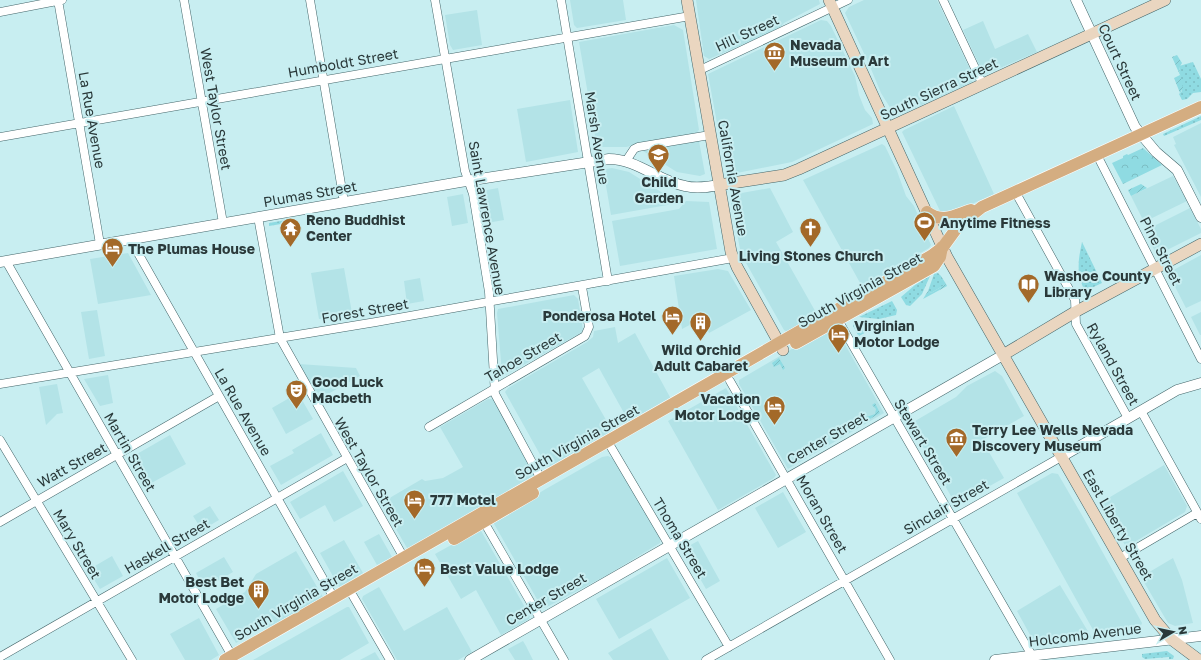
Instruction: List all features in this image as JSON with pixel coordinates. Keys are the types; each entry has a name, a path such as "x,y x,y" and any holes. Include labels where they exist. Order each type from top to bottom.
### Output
{"main road":[{"name":"California Avenue","path":"687,0 733,258 782,347"},
{"name":"South Sierra Street","path":"719,185 791,173 1166,0"},
{"name":"East Liberty Street","path":"831,4 943,246 1003,355 1155,620 1171,639 1199,660"},
{"name":"South Virginia Street","path":"232,659 334,598 484,522 485,516 513,500 541,479 610,445 730,381 870,291 931,256 943,246 959,225 982,207 1016,193 1201,107"},
{"path":"927,212 933,216 945,219 982,207"},
{"name":"Center Street","path":"1003,355 1075,312 1154,268 1201,244"},
{"name":"South Virginia Street","path":"232,659 353,596 402,563 782,347 838,320 934,266 940,257 943,246"},
{"path":"838,320 840,314 862,301 870,291"}],"street":[{"path":"0,12 59,0"},
{"name":"La Rue Avenue","path":"59,0 100,244"},
{"name":"West Taylor Street","path":"184,0 223,223"},
{"path":"310,0 344,202"},
{"name":"Saint Lawrence Avenue","path":"436,0 489,292 494,389 541,479"},
{"name":"Marsh Avenue","path":"561,0 608,281"},
{"name":"Hill Street","path":"700,70 831,4 848,0"},
{"path":"943,0 983,85"},
{"name":"Court Street","path":"1076,0 1135,127 1156,152 1177,170 1201,217"},
{"name":"Humboldt Street","path":"0,136 690,16"},
{"path":"626,161 634,149 638,147 710,135"},
{"name":"Pine Street","path":"1097,155 1201,359"},
{"name":"Plumas Street","path":"3,261 468,180 609,159 626,161 680,185 698,188 719,185"},
{"name":"Ryland Street","path":"1016,193 1075,300 1076,324 1128,418"},
{"name":"West Taylor Street","path":"258,217 280,338 347,458 402,563"},
{"name":"La Rue Avenue","path":"130,239 334,598"},
{"name":"Forest Street","path":"0,384 582,287 733,258"},
{"name":"Martin Street","path":"3,261 70,372 232,659"},
{"name":"Tahoe Street","path":"429,426 588,334 589,327 582,287"},
{"name":"Stewart Street","path":"838,320 893,418 953,518 1033,658"},
{"name":"Center Street","path":"470,660 1003,355"},
{"name":"Moran Street","path":"730,381 890,660"},
{"name":"Sinclair Street","path":"706,660 1141,410 1177,390 1201,383"},
{"name":"Watt Street","path":"0,522 219,396"},
{"name":"Ryland Street","path":"1141,410 1199,516"},
{"name":"Mary Street","path":"0,440 132,660"},
{"name":"Thoma Street","path":"610,445 729,647"},
{"name":"Haskell Street","path":"0,657 347,458"},
{"path":"1120,558 1199,516"},
{"path":"484,522 564,660"},
{"path":"353,596 390,660"},
{"name":"Holcomb Avenue","path":"995,660 1033,658 1201,636"}],"shaded area":[{"path":"570,0 623,0 626,20 577,28 574,25"},
{"path":"696,0 819,0 820,4 784,23 779,29 709,59 704,56"},
{"path":"864,0 937,0 974,78 972,82 902,114 894,114 881,93 845,13 849,7"},
{"path":"477,10 482,45 453,50 450,45 445,15"},
{"path":"821,20 827,21 831,26 855,76 859,95 865,110 872,118 873,124 792,162 737,173 730,171 723,156 708,74"},
{"path":"983,21 995,49 1028,34 1037,52 984,75 963,30"},
{"path":"674,25 683,30 699,130 694,135 626,147 597,147 579,42"},
{"path":"570,100 578,152 526,162 517,109"},
{"path":"954,106 994,194 954,212 941,213 902,132"},
{"path":"1201,123 1201,197 1174,145 1176,144 1173,137"},
{"path":"699,141 705,174 700,176 677,172 643,151"},
{"path":"882,144 885,146 897,171 906,196 914,206 931,245 929,248 884,274 864,290 803,180"},
{"path":"612,168 629,172 666,195 679,200 673,204 611,215 604,174 606,169"},
{"path":"1173,176 1187,201 1144,222 1131,196"},
{"path":"498,188 504,220 487,223 482,191"},
{"path":"770,188 793,232 776,242 818,316 787,332 784,330 741,254 731,203 732,197 736,194"},
{"path":"463,194 468,223 452,226 447,197"},
{"path":"686,201 709,202 717,249 620,266 612,221 679,209"},
{"path":"1190,208 1201,229 1201,233 1157,255 1144,231"},
{"path":"128,253 151,295 98,304 90,259"},
{"path":"1201,255 1201,301 1186,308 1168,273"},
{"path":"344,268 352,313 319,319 311,273"},
{"path":"718,269 728,271 751,310 709,333 701,319 682,329 674,276"},
{"path":"420,278 424,301 407,304 404,281"},
{"path":"574,295 578,299 583,330 582,332 506,375 502,374 497,313 498,309"},
{"path":"97,310 105,356 89,359 81,312"},
{"path":"1201,312 1201,335 1200,335 1191,317"},
{"path":"831,326 835,327 884,413 788,469 739,384 739,380"},
{"path":"615,327 618,343 635,333 671,399 629,422 599,368 582,378 613,432 551,467 547,467 505,392 508,388 587,342 593,337 594,331"},
{"path":"299,364 356,368 360,376 319,399"},
{"path":"995,371 1002,376 1024,416 982,440 1004,478 956,505 910,424 956,397 967,386"},
{"path":"108,375 113,403 100,406 84,379"},
{"path":"57,384 63,413 57,414 46,425 39,387"},
{"path":"726,388 776,475 774,478 718,510 668,421"},
{"path":"298,393 313,419 286,434 272,408"},
{"path":"488,399 493,399 534,471 534,476 409,549 407,548 381,503 422,479 425,481 443,478 463,467 440,427"},
{"path":"321,433 333,455 281,485 270,466 294,453 292,450"},
{"path":"170,435 186,464 146,486 130,458"},
{"path":"608,456 614,459 660,538 660,543 607,575 545,608 542,608 493,522 544,490 602,457"},
{"path":"1164,465 1187,506 1185,512 1131,544 1125,545 1100,503"},
{"path":"343,471 363,506 334,522 325,505 300,519 290,502"},
{"path":"1052,473 1058,474 1083,517 1142,623 1140,628 1097,637 1017,493"},
{"path":"783,492 806,532 778,548 755,508"},
{"path":"210,506 219,520 202,530 193,516"},
{"path":"480,529 530,616 529,619 501,635 476,590 461,599 435,554"},
{"path":"379,534 392,557 377,565 364,542"},
{"path":"344,540 363,573 339,587 320,553"},
{"path":"698,541 720,581 706,589 683,549"},
{"path":"296,551 323,597 236,643 216,609 245,592 256,574"},
{"path":"112,556 123,576 100,589 88,570"},
{"path":"224,557 233,572 204,589 196,573"},
{"path":"667,558 690,598 619,639 596,599"},
{"path":"1173,558 1182,580 1193,623 1175,626 1168,623 1141,577"},
{"path":"1060,585 1092,638 1035,644 1017,611"},
{"path":"379,587 404,631 447,607 472,652 458,660 397,660 362,599 363,596"},
{"path":"349,607 369,643 340,660 253,660"},
{"path":"199,618 219,655 211,660 185,660 170,634"},
{"path":"651,628 669,660 613,660 608,653"},
{"path":"523,641 533,660 515,660 508,649"},
{"path":"375,652 380,660 360,660"}],"green space":[{"path":"1177,55 1182,63 1179,68 1183,88 1180,93 1174,78 1180,75 1172,57"},
{"path":"1193,62 1201,79 1201,92 1193,93 1187,99 1182,100 1179,94 1182,91 1179,66"},
{"path":"1201,116 1201,120 1164,136 1163,134"},
{"path":"1143,148 1162,165 1123,184 1112,163 1123,158 1123,156 1127,154 1128,155"},
{"path":"1141,184 1147,188 1131,196 1128,190"},
{"path":"292,219 293,222 269,226 269,223"},
{"path":"1082,242 1102,283 1085,291 1079,273"},
{"path":"938,273 946,284 931,293 928,291 934,274"},
{"path":"930,276 922,294 910,306 906,305 901,297 915,285"},
{"path":"946,284 947,286 923,299 928,291 931,293"},
{"path":"892,301 897,310 896,315 879,319 859,317"},
{"path":"853,320 873,322 874,326 858,335 853,326"},
{"path":"882,321 883,323 859,336 858,335 874,326 873,322"},
{"path":"779,358 785,368 783,370 780,364 774,367 772,363"},
{"path":"875,403 880,413 863,423 861,419 875,414 876,409 872,405"},
{"path":"1167,651 1174,656 1173,659 1169,659 1169,657 1145,659 1142,657 1142,654"}],"place":[{"name":"Nevada Museum of Art","path":"774,72"},
{"name":"Child Garden","path":"659,174"},
{"name":"Anytime Fitness","path":"925,242"},
{"name":"Reno Buddhist Center","path":"291,248"},
{"name":"Living Stones Church","path":"811,248"},
{"name":"The Plumas House","path":"113,268"},
{"name":"Washoe County Library","path":"1028,304"},
{"name":"Ponderosa Hotel","path":"672,336"},
{"name":"Wild Orchid Adult Cabaret","path":"701,342"},
{"name":"Virginian Motor Lodge","path":"839,354"},
{"name":"Good Luck Macbeth","path":"296,410"},
{"name":"Vacation Motor Lodge","path":"775,426"},
{"name":"Terry Lee Wells Nevada Discovery Museum","path":"956,458"},
{"name":"777 Motel","path":"415,520"},
{"name":"Best Value Lodge","path":"425,588"},
{"name":"Best Bet Motor Lodge","path":"259,610"}]}
